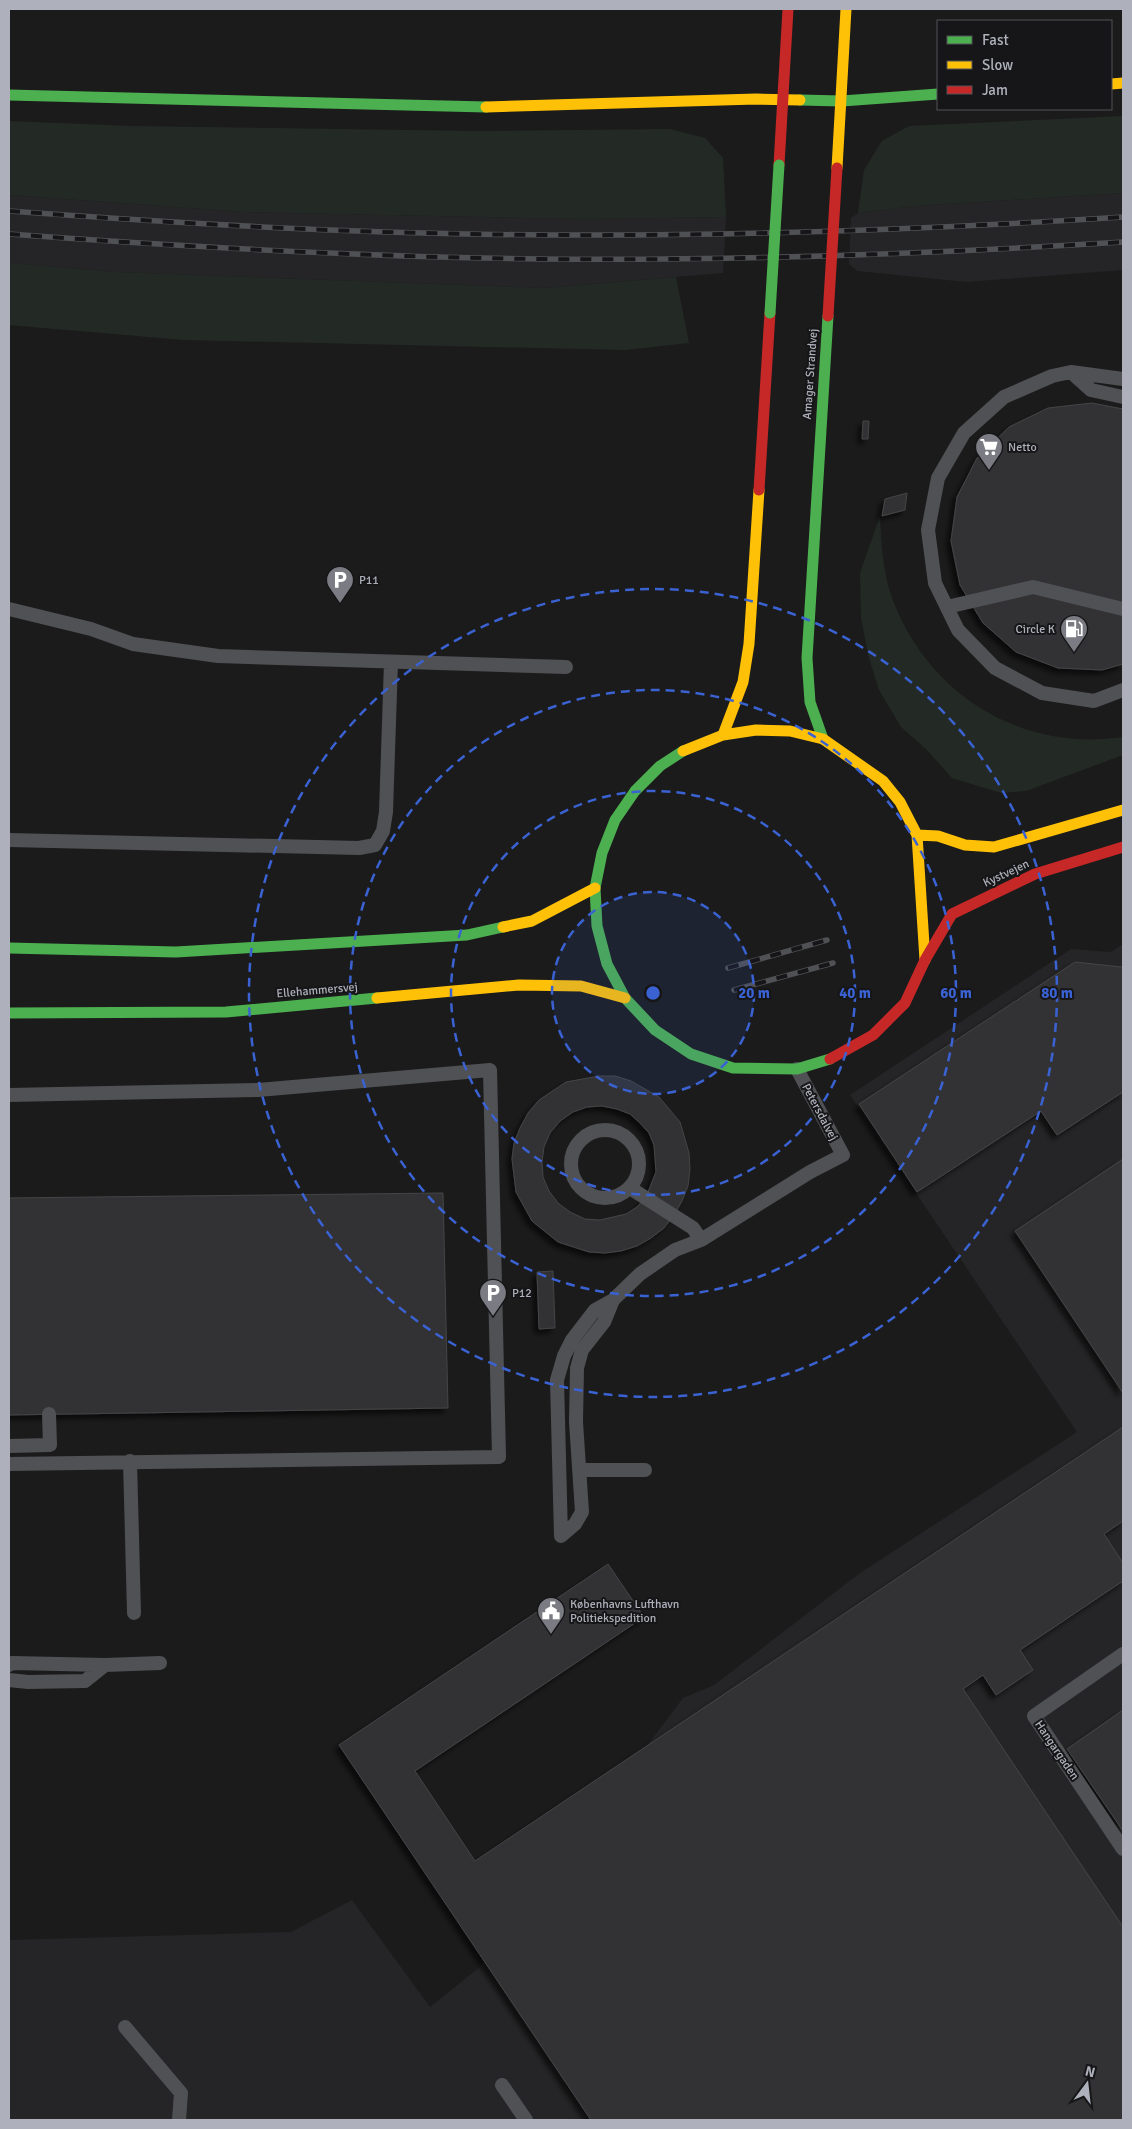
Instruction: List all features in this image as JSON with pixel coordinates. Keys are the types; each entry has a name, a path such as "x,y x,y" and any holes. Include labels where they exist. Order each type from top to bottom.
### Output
{"main road":[{"path":"723,735 743,682 749,644 784,99 788,9"},
{"name":"Amager Strandvej","path":"823,739 810,702 807,658 846,9"},
{"path":"9,95 465,108 784,99 842,100 937,94"},
{"name":"Kystvejen","path":"823,739 790,731 756,730 723,735 690,747 660,766 635,791 615,820 602,852 595,888 597,926 607,964 625,998 654,1030 691,1054 733,1068 797,1069 833,1058 873,1035 905,1002 925,960 952,914 1035,874 1123,847"},
{"path":"823,739 883,781 900,802 917,835 925,960"},
{"name":"Kystvejen","path":"917,835 938,836 965,845 994,847 1123,810"},
{"path":"9,948 176,952 467,935 532,921 595,888"},
{"name":"Ellehammersvej","path":"9,1013 226,1012 519,986 580,986 625,998"}],"lane":[{"path":"1120,382 1071,372 1052,376 1004,397 964,433 938,478 928,530 935,583 958,630 995,668 1042,692 1094,701 1123,690"},
{"path":"1071,372 1091,390 1123,397"},
{"path":"947,607 1033,587 1123,609"},
{"path":"9,609 91,629 133,644 218,656 566,667"},
{"path":"9,840 359,848 375,845 383,831 386,812 391,662"},
{"path":"1097,855 1123,843"},
{"name":"Petersdalvej","path":"701,1240 810,1172 843,1155 797,1069"},
{"path":"9,1095 258,1090 490,1070 499,1457 9,1464"},
{"path":"612,1130 628,1139 638,1154 638,1172 630,1188 614,1197 596,1197 581,1189 571,1174 571,1156 580,1140 595,1131 612,1130"},
{"path":"613,1300 604,1322 582,1350 577,1368 576,1422 581,1470 582,1512 575,1524 561,1536 557,1380 564,1356 572,1340 595,1310 613,1300 640,1274 675,1250 701,1240 693,1228 630,1188"},
{"path":"9,1446 50,1445 49,1414"},
{"path":"130,1461 134,1613"},
{"path":"581,1470 645,1470"},
{"name":"Hangargaden","path":"1123,1654 1034,1716 1123,1849"},
{"path":"9,1665 26,1663 106,1665 160,1662"},
{"path":"9,1680 28,1682 85,1681 106,1665"},
{"path":"125,2027 181,2093 180,2120"},
{"path":"502,2085 526,2120"}],"shaded area":[{"path":"1123,116 1123,193 916,206 858,213 864,170 882,141 909,126"},
{"path":"9,121 131,126 475,131 670,129 705,138 723,158 726,217 585,219 244,212 9,195"},
{"path":"1123,193 1123,270 966,282 857,271 849,264 851,218 858,213 916,206"},
{"path":"9,195 244,212 585,219 726,217 723,273 544,288 115,272 9,263"},
{"path":"9,263 115,272 544,288 676,277 689,343 625,350 184,340 9,325"},
{"path":"880,516 883,558 892,598 908,632 929,663 954,689 983,710 1015,725 1049,735 1085,739 1123,737 1123,755 1026,791 1001,793 952,778 926,749 901,727 879,690 869,658 861,618 860,573"},
{"path":"1123,944 1123,2120 9,2120 9,1940 291,1932 352,1900 430,2007 480,1967 683,1698 714,1685 860,1573 1077,1432 850,1095 1071,949 1111,952"}],"building":[{"path":"1092,403 1123,409 1123,664 1102,670 1058,668 1016,652 983,623 960,585 951,541 957,497 977,458 1009,427 1048,408"},
{"path":"863,421 869,421 868,439 862,439"},
{"path":"907,493 905,510 882,516 885,499"},
{"path":"1075,962 1121,967 1123,965 1123,1092 1057,1135 1041,1111 917,1192 859,1104"},
{"path":"599,1076 615,1076 631,1081 659,1097 680,1122 689,1153 688,1186 674,1215 664,1228 637,1246 605,1253 589,1252 558,1242 532,1221 516,1192 512,1159 514,1143 520,1128 528,1113 539,1100 566,1082","holes":["602,1106 630,1114 649,1133 654,1145 656,1172 646,1197 637,1207 626,1214 600,1220 585,1219 570,1212 558,1203 549,1191 543,1177 544,1147 550,1133 560,1121 573,1112 587,1107"]},
{"path":"1123,1159 1123,1393 1015,1231"},
{"path":"443,1193 448,1408 9,1415 9,1198"},
{"path":"553,1271 555,1328 539,1329 537,1272"},
{"path":"1123,1427 1123,1521 1104,1534 1123,1563 1123,1581 1020,1650 1033,1670 996,1695 983,1675 963,1689 1123,1927 1123,2120 591,2120 339,1745 608,1564 644,1617 415,1771 475,1861"},
{"path":"1123,1710 1123,1831 1067,1749"}],"railway":[{"path":"9,211 164,222 320,230 511,235 773,233 948,227 1123,217"},
{"path":"9,234 275,251 541,259 832,256 1123,242"},
{"path":"728,968 827,940"},
{"path":"734,990 833,963"}],"traffic: fast":[{"path":"800,100 842,101 937,94"},
{"path":"9,95 486,107"},
{"path":"770,313 779,165"},
{"path":"823,739 810,702 807,658 828,316"},
{"path":"683,751 660,766 635,791 615,820 602,853 595,888 597,926 607,964 625,998 655,1030 691,1054 733,1068 797,1069 830,1059"},
{"path":"9,948 176,952 467,935 503,927"},
{"path":"9,1013 226,1012 377,998"}],"traffic: slow":[{"path":"837,168 846,9"},
{"path":"1112,84 1123,83"},
{"path":"486,107 756,99 800,100"},
{"path":"723,735 743,682 749,644 759,490"},
{"path":"683,751 723,735 756,730 790,731 823,739 883,781 900,802 917,835 925,960"},
{"path":"917,835 938,836 965,845 994,847 1123,810"},
{"path":"503,927 532,921 595,888"},
{"path":"377,998 519,985 581,986 625,998"}],"traffic: jam":[{"path":"779,165 788,9"},
{"path":"828,316 837,168"},
{"path":"759,490 770,313"},
{"path":"830,1059 873,1035 905,1003 925,960 952,914 1035,874 1123,847"}],"place":[{"name":"Netto","path":"989,471"},
{"name":"P11","path":"340,604"},
{"name":"Circle K","path":"1074,653"},
{"name":"P12","path":"493,1317"},
{"name":"Københavns Lufthavn Politiekspedition","path":"551,1635"}]}
